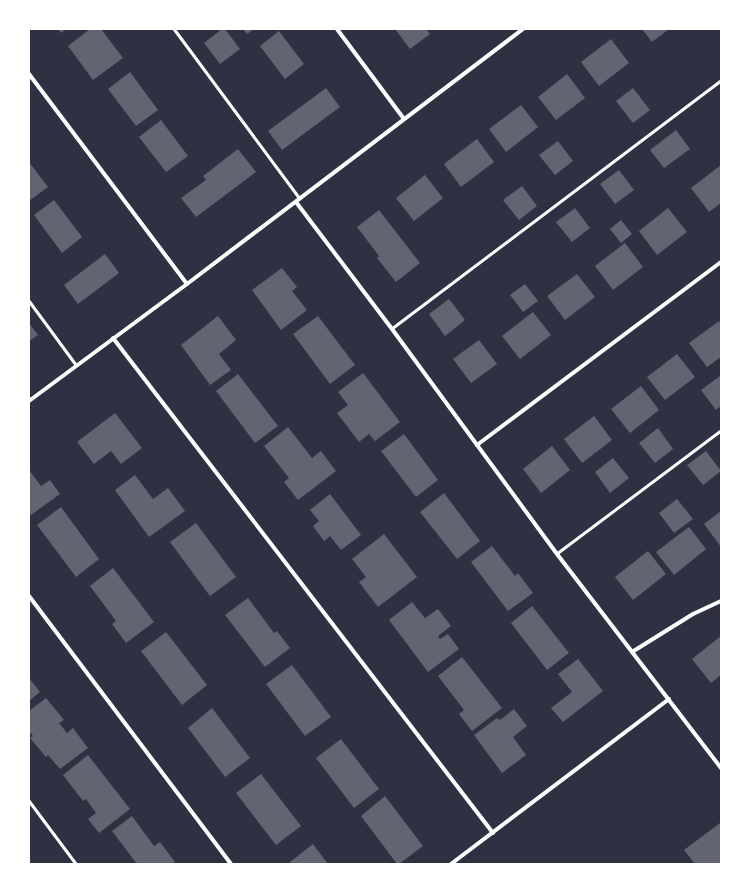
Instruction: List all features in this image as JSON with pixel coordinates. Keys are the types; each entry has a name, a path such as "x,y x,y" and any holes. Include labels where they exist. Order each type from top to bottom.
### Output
{"street":[{"path":"337,29 404,119"},
{"path":"29,401 300,199 523,29"},
{"path":"29,74 187,284"},
{"path":"296,202 392,329 557,554 721,768"},
{"path":"477,444 721,262"},
{"path":"113,338 493,833"},
{"path":"29,596 231,864"},
{"path":"632,652 693,614 721,601"},
{"path":"452,864 669,699"}],"lane":[{"path":"174,29 300,199"},
{"path":"392,329 721,81"},
{"path":"29,301 76,365"},
{"path":"557,554 721,431"},
{"path":"29,802 76,864"}],"building":[{"path":"58,29 66,29 61,33"},
{"path":"90,29 101,29 123,58 93,80 68,46"},
{"path":"222,29 225,29 240,49 220,64 204,43"},
{"path":"243,29 254,29 247,34"},
{"path":"395,29 426,29 430,34 410,49"},
{"path":"642,29 669,29 652,42"},
{"path":"279,31 304,64 285,79 260,46"},
{"path":"611,39 629,63 599,86 581,62"},
{"path":"130,72 158,110 136,126 108,89"},
{"path":"567,74 585,98 556,120 538,97"},
{"path":"326,88 340,107 282,150 268,131"},
{"path":"633,88 650,110 633,123 616,101"},
{"path":"521,105 538,127 506,152 489,129"},
{"path":"161,120 188,156 166,172 139,137"},
{"path":"676,130 690,149 664,168 650,150"},
{"path":"477,139 494,162 461,187 444,164"},
{"path":"558,141 573,161 555,175 539,155"},
{"path":"238,149 256,172 196,217 181,198 206,180 203,176"},
{"path":"29,162 48,187 29,201"},
{"path":"721,165 721,203 709,212 691,188"},
{"path":"619,170 634,190 615,204 600,184"},
{"path":"425,175 443,198 414,221 396,198"},
{"path":"522,186 537,206 519,220 503,200"},
{"path":"54,200 82,237 62,253 34,215"},
{"path":"575,208 590,228 572,242 556,222"},
{"path":"668,208 687,232 657,255 639,231"},
{"path":"379,210 420,263 396,282 377,258 379,256 357,227"},
{"path":"621,220 632,234 621,243 610,229"},
{"path":"625,243 643,267 613,290 595,266"},
{"path":"105,254 119,273 78,304 64,285"},
{"path":"282,268 297,287 292,291 307,310 281,330 252,290"},
{"path":"577,274 595,297 565,320 547,296"},
{"path":"525,284 538,301 523,312 510,295"},
{"path":"449,299 465,320 445,336 429,314"},
{"path":"533,312 551,335 520,359 502,336"},
{"path":"218,316 236,340 219,354 231,370 210,385 181,345"},
{"path":"318,316 355,365 330,384 293,334"},
{"path":"719,321 721,324 721,357 707,367 689,343"},
{"path":"29,323 38,335 29,341"},
{"path":"479,340 497,364 471,383 453,359"},
{"path":"677,354 695,377 665,400 647,377"},
{"path":"363,373 400,422 375,441 369,434 359,442 337,413 348,405 338,392"},
{"path":"238,374 278,426 255,443 216,391"},
{"path":"720,376 721,406 716,410 701,390"},
{"path":"641,386 659,410 630,433 611,409"},
{"path":"115,413 142,448 121,464 111,451 94,464 77,442"},
{"path":"594,416 612,440 582,463 564,439"},
{"path":"288,427 312,458 321,451 336,471 298,500 284,482 289,478 264,446"},
{"path":"658,428 673,449 655,463 639,443"},
{"path":"404,434 438,480 416,497 381,451"},
{"path":"552,446 570,470 541,493 523,469"},
{"path":"706,451 721,471 703,485 687,465"},
{"path":"613,458 629,478 610,493 595,472"},
{"path":"29,470 41,486 50,480 60,494 31,515 29,513"},
{"path":"135,475 153,499 168,488 185,511 149,537 115,490"},
{"path":"444,493 480,541 457,559 420,512"},
{"path":"330,494 361,535 341,550 330,536 324,541 313,526 319,521 310,510"},
{"path":"677,499 693,519 674,533 659,513"},
{"path":"61,507 99,559 76,577 37,525"},
{"path":"721,511 721,547 704,524"},
{"path":"196,523 236,577 210,596 170,542"},
{"path":"689,527 706,549 674,575 656,552"},
{"path":"384,534 417,577 378,607 359,582 366,577 352,559"},
{"path":"492,546 515,576 518,573 533,593 508,611 471,562"},
{"path":"648,551 666,574 633,600 615,577"},
{"path":"113,568 154,622 126,643 112,624 116,621 90,586"},
{"path":"248,598 274,633 277,631 290,648 265,667 225,615"},
{"path":"412,602 425,618 438,609 451,626 438,636 440,639 448,634 459,649 428,672 389,620"},
{"path":"532,606 569,653 547,670 511,623"},
{"path":"166,632 207,685 182,705 141,651"},
{"path":"721,636 721,675 711,683 692,659"},
{"path":"462,657 502,708 472,731 459,714 464,710 438,676"},
{"path":"578,659 603,691 563,722 551,708 572,692 558,674"},
{"path":"292,665 331,717 305,736 266,684"},
{"path":"29,678 40,692 29,701"},
{"path":"46,698 64,720 59,723 67,733 73,728 88,748 60,769 48,755 46,757 30,738 33,736 29,731 29,711"},
{"path":"212,708 250,758 225,777 188,728"},
{"path":"514,709 527,726 513,737 526,755 502,773 474,735 497,718 500,720"},
{"path":"341,739 379,789 354,808 316,758"},
{"path":"88,755 130,809 99,833 88,819 96,813 86,799 83,801 63,775"},
{"path":"261,774 301,826 276,845 236,793"},
{"path":"385,796 423,846 399,864 397,864 361,816"},
{"path":"132,816 154,846 160,842 175,862 172,864 137,864 112,831"},
{"path":"720,823 721,864 695,864 684,850"},
{"path":"313,844 328,864 291,864 290,862"}]}
